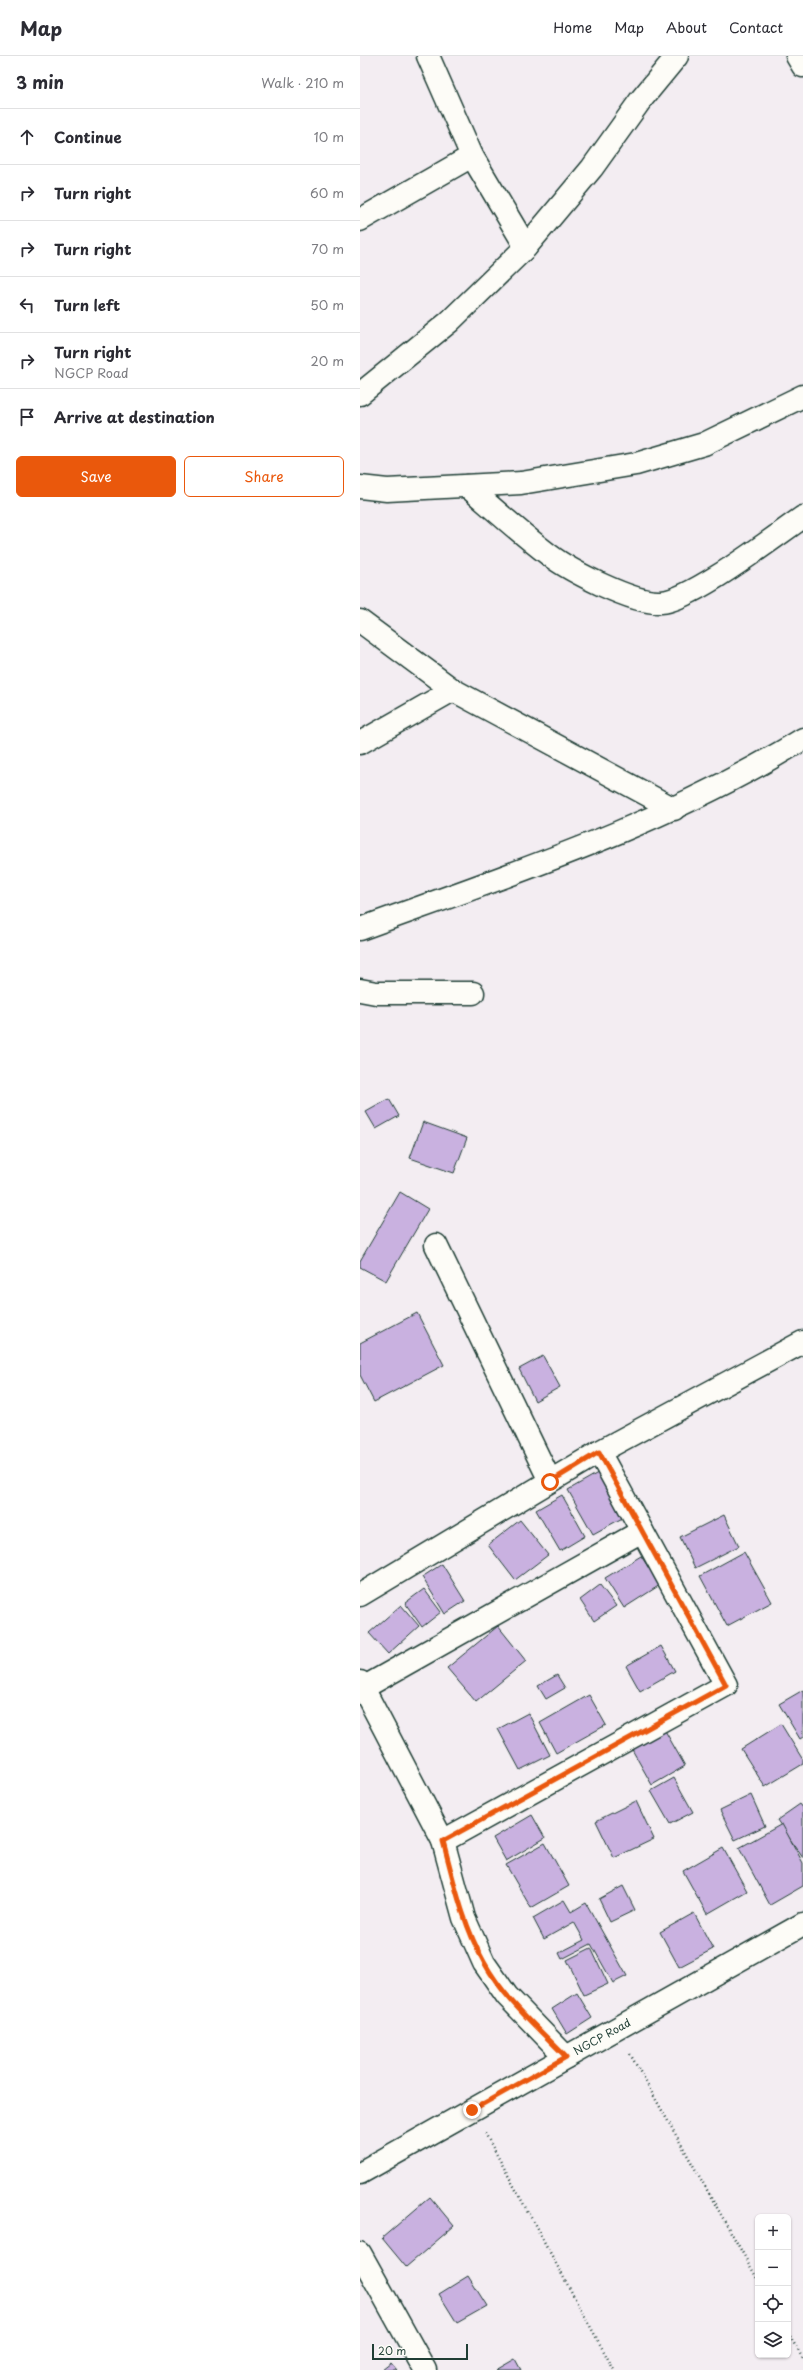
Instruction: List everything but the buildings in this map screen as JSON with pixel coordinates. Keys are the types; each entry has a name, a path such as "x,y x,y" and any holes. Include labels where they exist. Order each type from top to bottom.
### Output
{"street":[{"path":"428,56 472,156 526,247"},
{"path":"360,394 449,322 526,247 592,168 640,101 677,56"},
{"path":"797,56 803,66"},
{"path":"360,220 472,156"},
{"path":"360,487 387,490 522,483 636,464 704,444 803,396"},
{"path":"467,486 549,555 614,591 642,600 661,602 685,595 803,517"},
{"path":"360,621 454,690 674,809"},
{"path":"360,743 454,690"},
{"path":"360,929 590,845 674,809 776,756 803,739"},
{"path":"365,995 473,993"},
{"path":"436,1245 550,1482"},
{"path":"360,1595 599,1452 803,1342"},
{"path":"443,1841 726,1685 599,1452"},
{"path":"566,2057 507,1996 484,1963 464,1918 443,1841 362,1685 642,1531"},
{"name":"NGCP Road","path":"360,2173 803,1924"},
{"path":"360,2254 425,2370"}],"path":[{"path":"616,2029 755,2275"},
{"path":"472,2110 614,2370"},
{"path":"791,2338 803,2359"}],"route":[{"path":"472,2110 566,2057 507,1996 484,1963 464,1918 443,1841 726,1685 599,1452 550,1482"}]}
